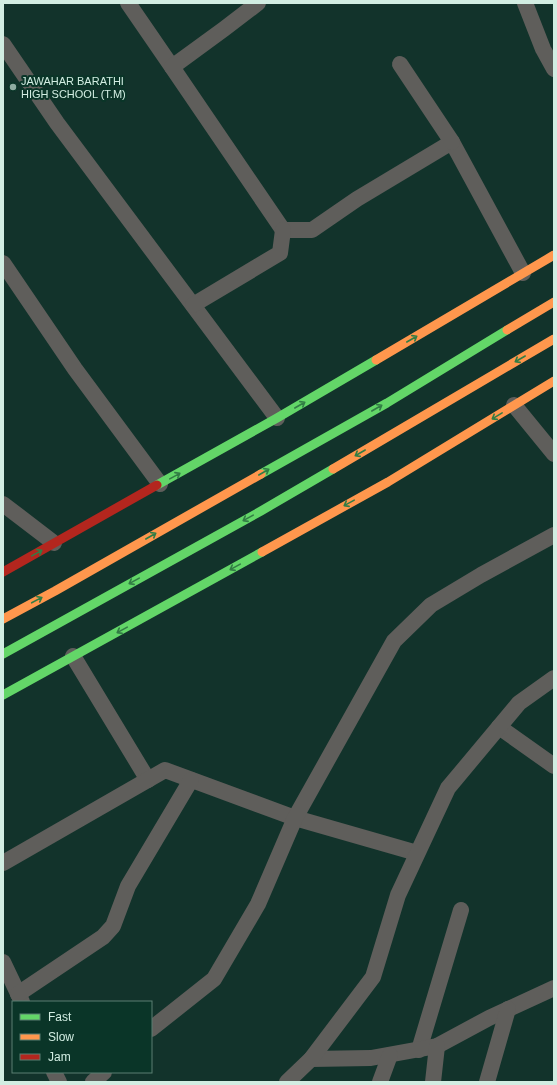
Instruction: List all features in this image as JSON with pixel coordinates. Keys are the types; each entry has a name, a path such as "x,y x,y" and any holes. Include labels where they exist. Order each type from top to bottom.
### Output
{"main road":[{"path":"3,572 277,418 554,255"},
{"path":"3,619 387,403 554,302"},
{"path":"3,654 260,511 554,339"},
{"path":"3,695 388,482 554,381"}],"street":[{"path":"128,3 283,230 280,253 193,305"},
{"path":"172,67 258,3"},
{"path":"525,3 542,49 554,69"},
{"path":"3,44 57,123 277,418"},
{"path":"400,64 452,142 523,273"},
{"path":"283,230 312,230 357,199 452,142"},
{"path":"3,263 75,369 160,484"},
{"path":"514,405 554,454"},
{"path":"3,504 54,543"},
{"path":"152,1028 214,979 258,904 296,818 394,641 432,605 481,575 554,535"},
{"path":"74,656 148,780"},
{"path":"287,1082 311,1059 373,977 398,895 448,788 519,703 554,678"},
{"path":"499,727 554,766"},
{"path":"3,863 165,770 296,818 417,853"},
{"path":"3,962 20,998 103,937 113,926 128,886 191,780"},
{"path":"419,1050 461,910"},
{"path":"311,1059 371,1058 437,1046 489,1018 554,988"},
{"path":"487,1082 508,1009"},
{"path":"433,1082 437,1046"},
{"path":"380,1082 390,1055"},
{"path":"54,1073 59,1082"},
{"path":"93,1082 103,1073"}],"traffic: fast":[{"path":"261,474 387,403 507,330"},
{"path":"157,485 277,418 376,360"},
{"path":"3,654 261,511 333,469"},
{"path":"3,695 262,552"}],"traffic: slow":[{"path":"376,360 554,255"},
{"path":"507,330 554,302"},
{"path":"333,469 554,339"},
{"path":"262,552 388,482 554,381"},
{"path":"3,619 261,474"}],"traffic: jam":[{"path":"3,572 157,485"}],"place":[{"name":"JAWAHAR BARATHI HIGH SCHOOL (T.M)","path":"13,87"}]}
